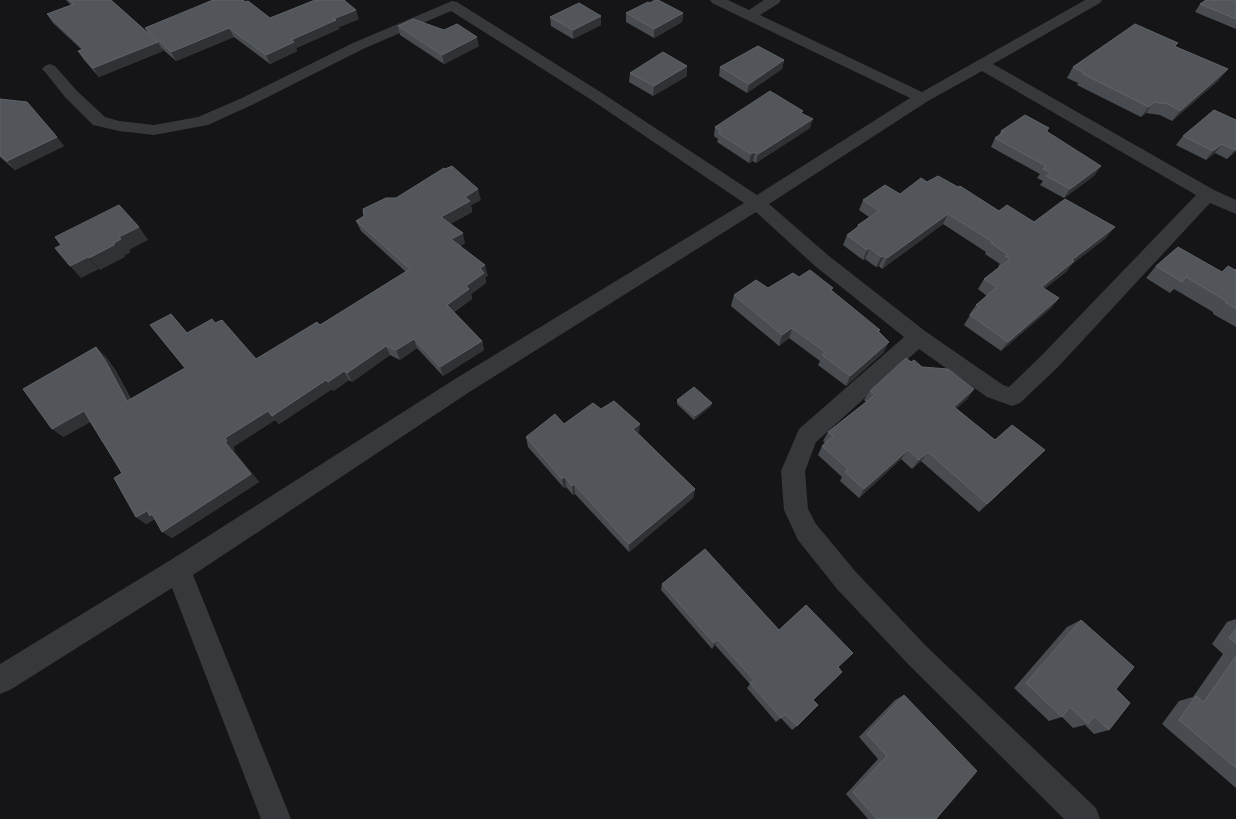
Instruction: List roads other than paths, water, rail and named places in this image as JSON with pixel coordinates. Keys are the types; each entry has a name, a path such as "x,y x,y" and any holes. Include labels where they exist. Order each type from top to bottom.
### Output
{"street":[{"path":"717,0 922,98"},
{"path":"749,16 774,0"},
{"path":"0,680 178,570 463,386 757,203 922,98 1095,0"},
{"path":"50,69 71,94 98,121 119,126 154,130 202,121 248,101 358,46 458,2 757,203 822,261 918,337 995,391 1012,397 1026,386 1154,249 1208,194"},
{"path":"983,64 1208,194 1236,208"},
{"path":"918,337 807,436 793,471 796,510 807,532 846,580 918,656 1085,819"},
{"path":"178,570 276,819"}]}
